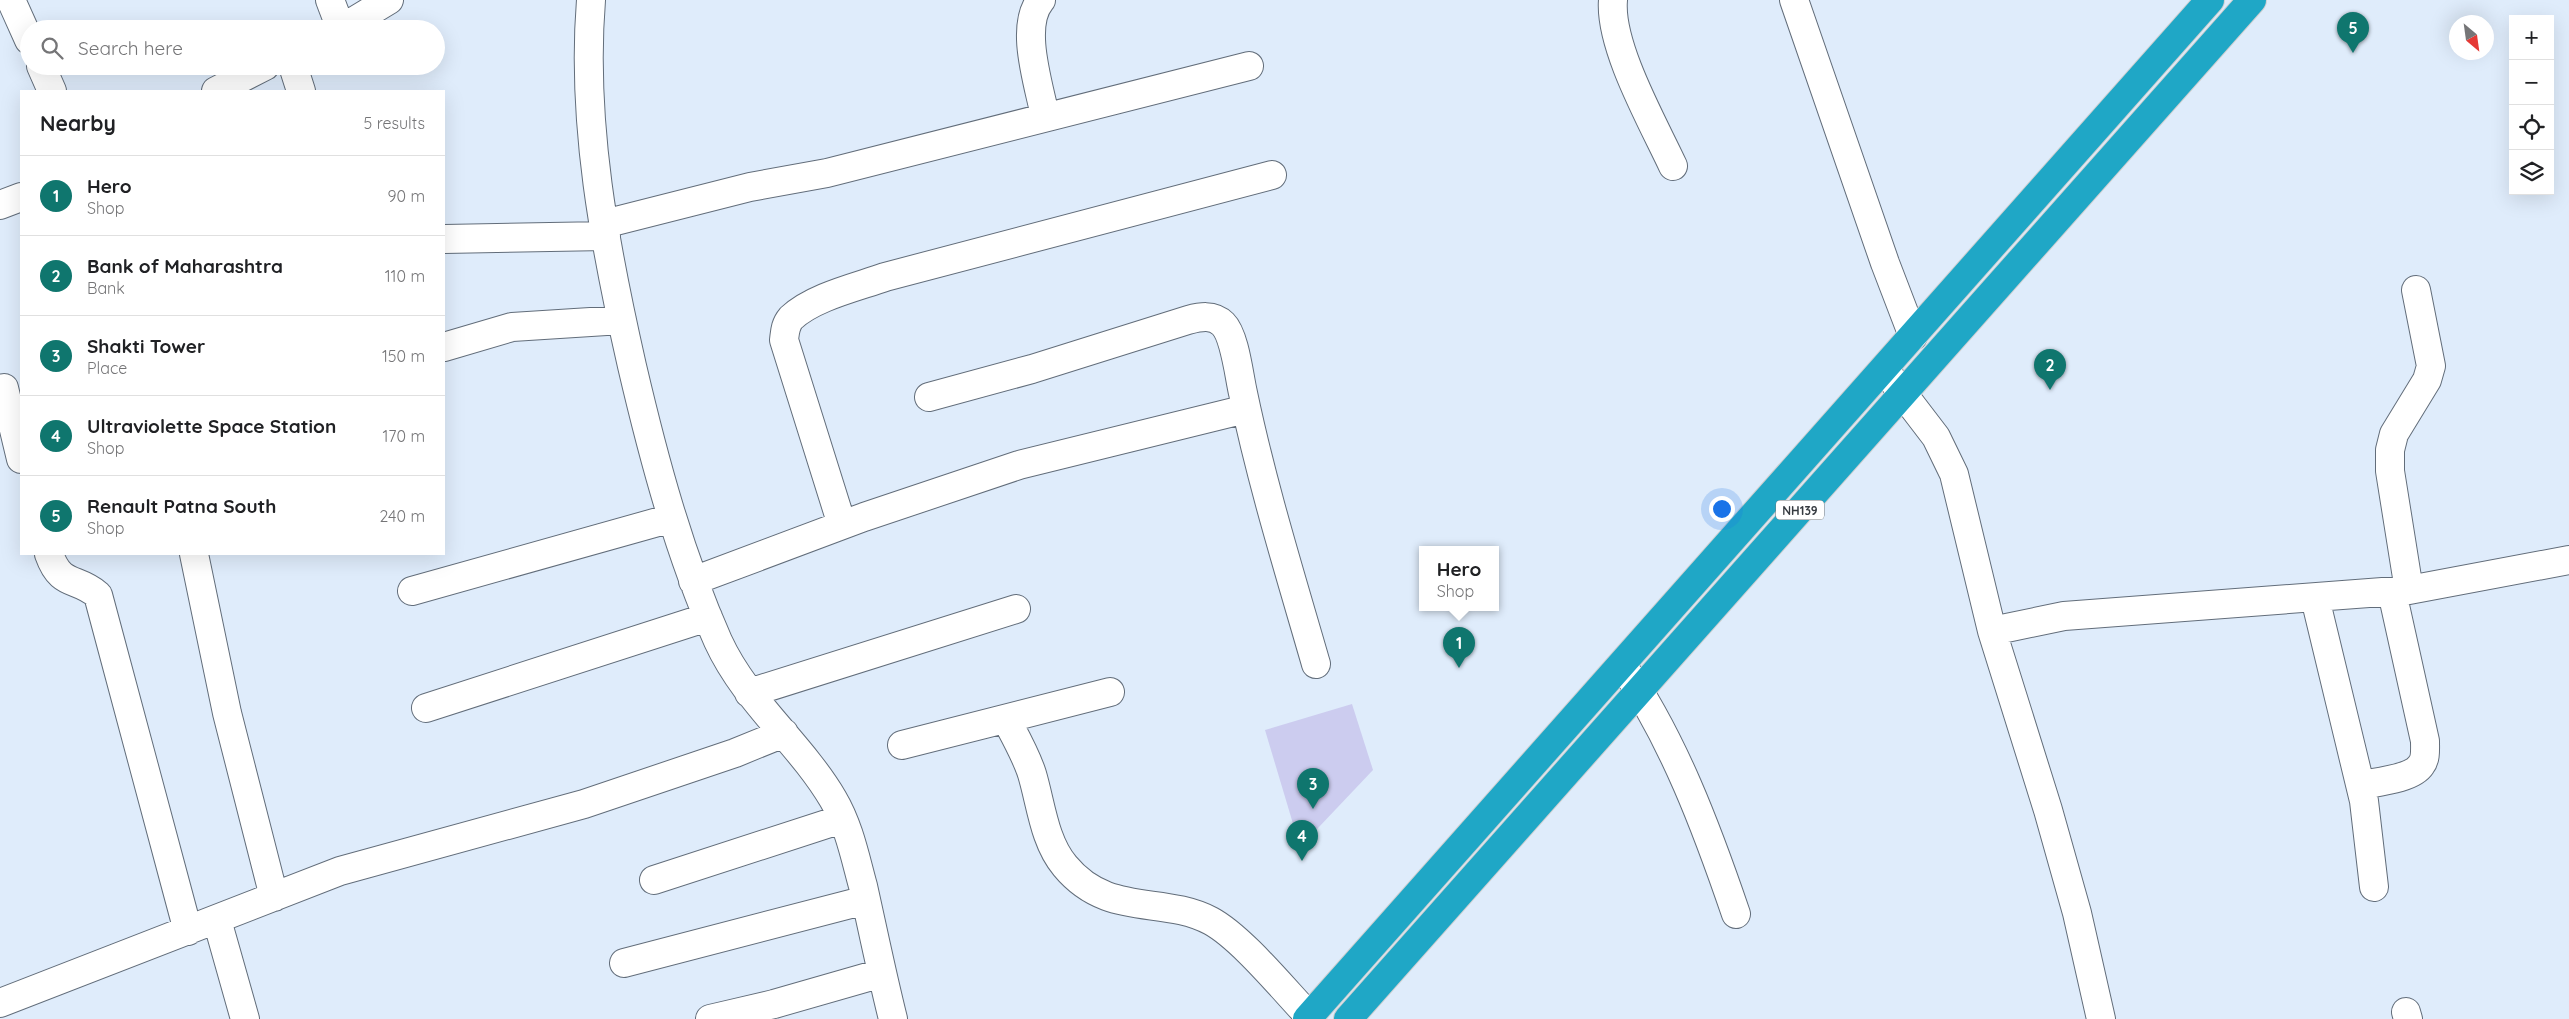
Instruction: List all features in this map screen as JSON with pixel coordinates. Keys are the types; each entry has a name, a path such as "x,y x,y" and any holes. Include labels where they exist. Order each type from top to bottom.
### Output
{"highway":[{"name":"NH139","path":"1308,1018 2210,0"},
{"name":"NH139","path":"1348,1019 2252,0"}],"street":[{"path":"11,0 20,20"},
{"path":"330,0 338,20"},
{"path":"356,20 389,0"},
{"path":"591,0 589,94 605,230 622,320 664,493 694,581 720,644 748,694 813,768 835,802 852,842 893,1019"},
{"path":"1041,0 1032,17 1030,32 1045,116"},
{"path":"1613,0 1612,9 1618,38 1631,74 1673,166"},
{"path":"1794,0 1879,245 1913,336"},
{"path":"445,239 605,230 750,187 827,173 1045,116 1249,66"},
{"path":"45,75 52,90"},
{"path":"218,90 247,75"},
{"path":"296,75 302,90"},
{"path":"842,525 784,340 784,329 790,319 830,296 885,277 1272,175"},
{"path":"0,205 20,197"},
{"path":"2361,785 2400,777 2414,772 2422,765 2425,755 2425,742 2401,591 2390,471 2390,450 2394,434 2427,380 2431,366 2416,290"},
{"path":"929,397 1032,369 1204,316 1215,318 1224,324 1229,335 1246,409 1316,664"},
{"path":"445,348 512,326 622,320"},
{"path":"1884,369 1936,437 1954,474 1992,631 2051,819 2101,1019"},
{"path":"4,388 20,455"},
{"path":"694,581 842,525 1019,465 1246,409"},
{"path":"412,591 672,518"},
{"path":"50,555 59,574 68,581 90,588 98,595 188,931"},
{"path":"194,555 227,713 274,897"},
{"path":"1992,631 2064,616 2401,591 2569,560"},
{"path":"2315,598 2361,785 2374,887"},
{"path":"748,694 1016,609"},
{"path":"426,708 708,617"},
{"path":"1622,665 1640,690 1653,714 1709,836 1736,914"},
{"path":"902,745 1110,692"},
{"path":"1006,718 1031,772 1054,848 1065,866 1083,883 1104,896 1125,902 1193,914 1212,921 1234,938 1308,1018"},
{"path":"0,1003 340,871 584,804 735,754 784,733"},
{"path":"654,880 842,820"},
{"path":"624,963 866,900"},
{"path":"217,920 245,1019"},
{"path":"710,1019 774,1004 882,973"}],"building":[{"path":"1352,704 1373,770 1300,847 1265,730"}],"place":[{"name":"Renault Patna South","path":"2353,53"},
{"name":"Bank of Maharashtra","path":"2050,390"},
{"name":"Hero","path":"1459,668"},
{"name":"Shakti Tower","path":"1313,809"},
{"name":"Ultraviolette Space Station","path":"1302,861"}]}
